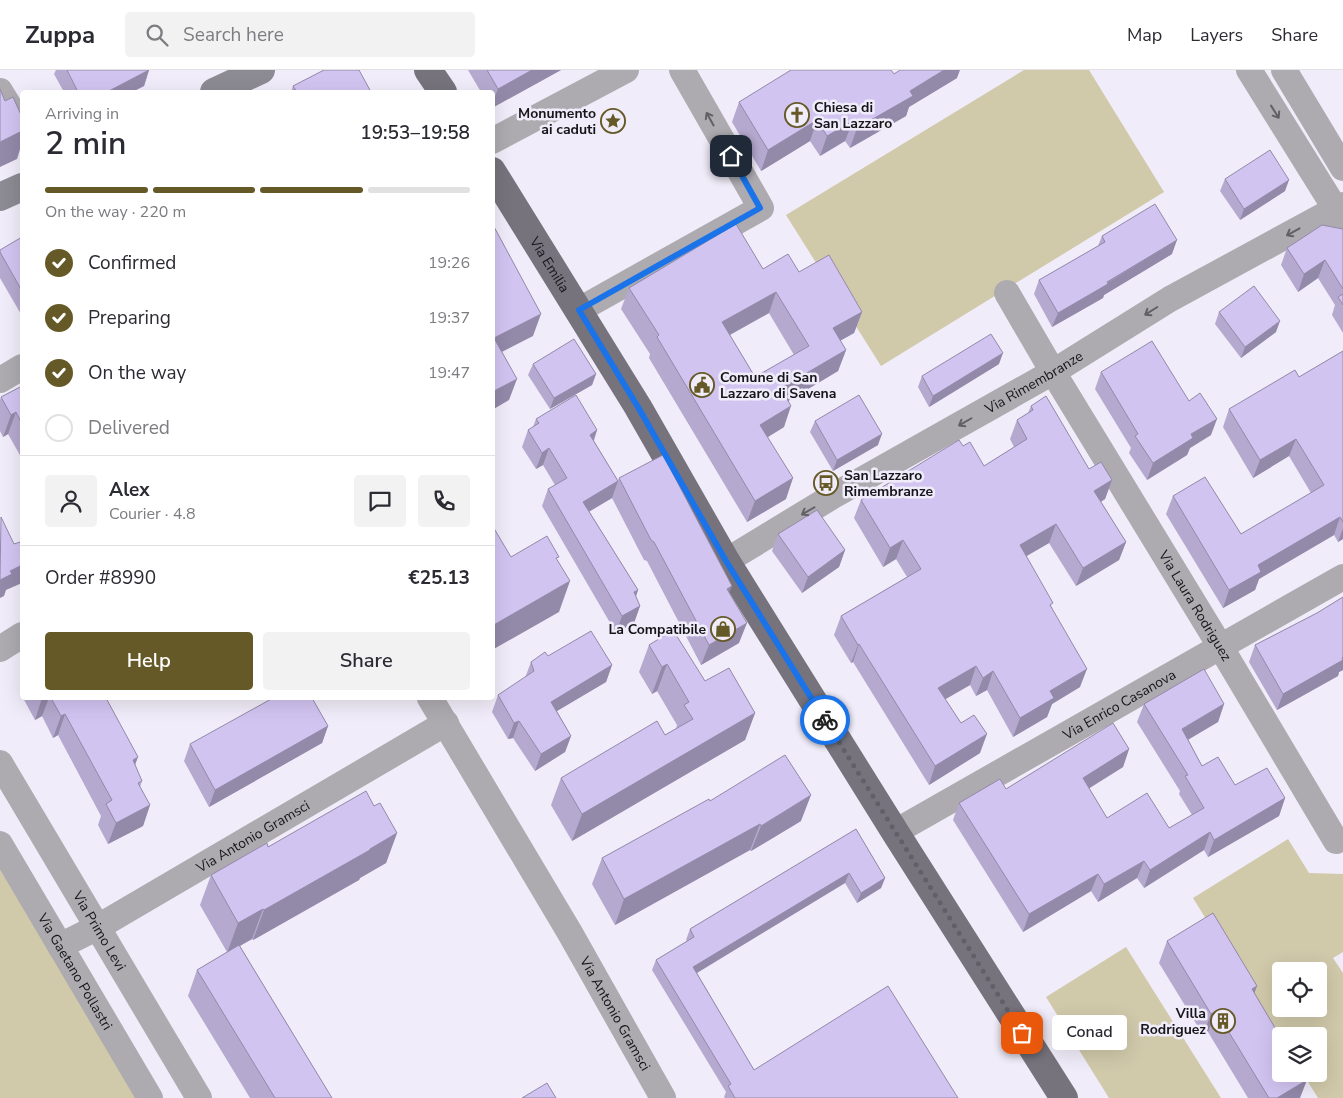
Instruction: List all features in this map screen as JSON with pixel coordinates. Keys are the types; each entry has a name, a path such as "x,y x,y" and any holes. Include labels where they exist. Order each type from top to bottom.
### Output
{"main road":[{"path":"428,70 442,90"},
{"name":"Via Emilia","path":"495,177 638,407 726,561 1064,1098"}],"street":[{"path":"218,90 262,70"},
{"path":"495,140 626,70"},
{"path":"579,310 760,208 682,70"},
{"path":"1249,70 1340,212"},
{"path":"1284,70 1343,168"},
{"path":"0,91 20,124"},
{"path":"0,197 20,188"},
{"name":"Via Rimembranze","path":"726,561 833,496 1053,372 1170,299 1340,212"},
{"name":"Via Laura Rodriguez","path":"1007,293 1336,841"},
{"path":"0,380 20,368"},
{"name":"Via Enrico Casanova","path":"895,832 1343,577"},
{"path":"0,649 20,636"},
{"name":"Via Antonio Gramsci","path":"431,700 570,933 663,1098"},
{"name":"Via Antonio Gramsci","path":"60,946 98,927 446,723"},
{"name":"Via Primo Levi","path":"0,763 199,1098"},
{"name":"Via Gaetano Pollastri","path":"0,844 150,1098"}],"shaded area":[{"path":"1024,70 1089,70 1164,192 881,366 786,215"},
{"path":"1288,839 1309,873 1343,874 1343,952 1333,958 1343,973 1343,1098 1318,1098 1308,1082 1327,1082 1327,1027 1273,1027 1193,898"},
{"path":"0,842 154,1098 0,1098"},
{"path":"1126,947 1221,1098 1109,1098 1046,997"}],"building":[{"path":"67,70 149,70 111,90 77,90"},
{"path":"324,70 359,70 370,90 296,90 293,86"},
{"path":"487,70 532,70 498,89"},
{"name":"Chiesa di San Lazzaro","path":"791,70 891,70 894,74 900,70 944,70 910,91 913,96 857,128 853,121 827,136 817,120 768,150 739,102"},
{"path":"0,89 5,101 13,97 20,113 20,132 0,142"},
{"path":"1270,150 1289,180 1244,209 1225,179"},
{"path":"1155,204 1177,240 1058,313 1039,280 1105,242 1102,236"},
{"name":"Comune di San Lazzaro di Savena","path":"736,224 763,269 788,254 799,272 829,255 862,312 833,328 846,350 781,388 791,406 760,425 793,478 755,501 657,337 659,335 629,288","holes":["776,292 809,346 755,377 722,322"]},
{"path":"1322,225 1343,229 1343,289 1325,260 1304,274 1287,248"},
{"path":"495,229 541,314 495,337"},
{"path":"20,238 20,287 0,252 0,250"},
{"path":"1254,286 1280,321 1245,347 1219,312"},
{"path":"1343,294 1343,305 1338,297"},
{"path":"991,334 1003,353 933,396 922,376"},
{"path":"574,339 596,374 554,398 533,364"},
{"path":"495,340 517,379 495,390"},
{"path":"1152,341 1189,401 1200,393 1217,419 1191,434 1193,438 1153,463 1135,436 1138,434 1101,372"},
{"path":"1343,351 1343,522 1340,517 1258,565 1261,572 1229,590 1173,496 1205,477 1241,534 1324,485 1296,439 1260,460 1229,409 1295,370 1299,377"},
{"path":"20,387 20,420 16,412 11,415 1,397"},
{"path":"576,395 597,430 590,435 618,481 583,502 638,590 634,592 640,606 622,616 548,489 567,478 549,448 542,453 528,430 539,423 536,419"},
{"path":"859,395 882,434 837,460 815,421"},
{"path":"1046,396 1089,469 1101,462 1112,480 1094,491 1126,542 1083,568 1056,524 1020,545 1053,603 1050,605 1087,669 1050,691 1054,698 1020,718 993,671 983,678 976,666 938,688 961,723 974,715 987,734 935,766 841,616 921,569 903,540 890,548 861,500 959,440 963,446 970,442 984,466 1027,439 1017,420 1033,410 1031,406"},
{"path":"663,455 732,586 727,589 747,623 709,645 619,478"},
{"path":"817,510 845,550 808,577 778,534"},
{"path":"1,517 14,544 20,542 20,566 10,571 12,574 0,580"},
{"path":"495,530 511,557 547,536 559,557 556,558 570,581 495,624"},
{"path":"1343,597 1343,660 1283,694 1255,645 1317,613"},
{"path":"673,630 705,681 729,668 755,713 582,814 561,778 657,721 665,735 693,719 684,705 689,702 667,664 662,667 649,645"},
{"path":"591,631 612,665 551,702 571,736 541,754 519,721 514,723 498,695 534,671 531,662 545,652 548,656"},
{"path":"1204,669 1224,704 1182,729 1202,766 1218,757 1235,785 1267,768 1285,798 1214,840 1210,832 1150,870 1144,861 1104,884 1098,874 1029,914 959,803 1000,779 1006,789 1113,723 1129,749 1083,778 1107,818 1147,793 1169,828 1204,808 1185,776 1188,775 1144,704"},
{"path":"52,700 107,700 138,757 133,760 142,781 138,783 150,805 116,823 106,804 112,800 65,714 61,716"},
{"path":"269,700 313,700 328,726 215,790 190,744"},
{"path":"785,755 811,795 761,826 760,824 624,899 602,858 709,799 710,801"},
{"path":"366,791 374,806 380,803 397,833 238,923 211,875 267,843 268,847"},
{"path":"856,829 885,878 861,893 849,873 693,967 754,1070 888,986 958,1098 735,1098 728,1086 731,1084 656,960 694,937 690,929"},
{"path":"1213,913 1257,986 1252,989 1274,1027 1272,1027 1272,1082 1304,1082 1277,1098 1269,1098 1216,1011 1211,1014 1167,941"},
{"path":"239,945 332,1098 275,1098 197,970"},
{"path":"547,1083 556,1098 522,1098"}],"way so far":[{"path":"825,720 1022,1033"}],"place":[{"name":"Chiesa di San Lazzaro","path":"797,115"},
{"name":"Monumento ai caduti","path":"613,121"},
{"name":"Comune di San Lazzaro di Savena","path":"702,385"},
{"name":"San Lazzaro Rimembranze","path":"826,483"},
{"name":"La Compatibile","path":"723,629"},
{"name":"Villa Rodriguez","path":"1223,1021"},
{"name":"Conad","path":"1022,1033"}],"route":[{"path":"731,156 760,208 579,310 638,407 726,561 825,720"}]}
